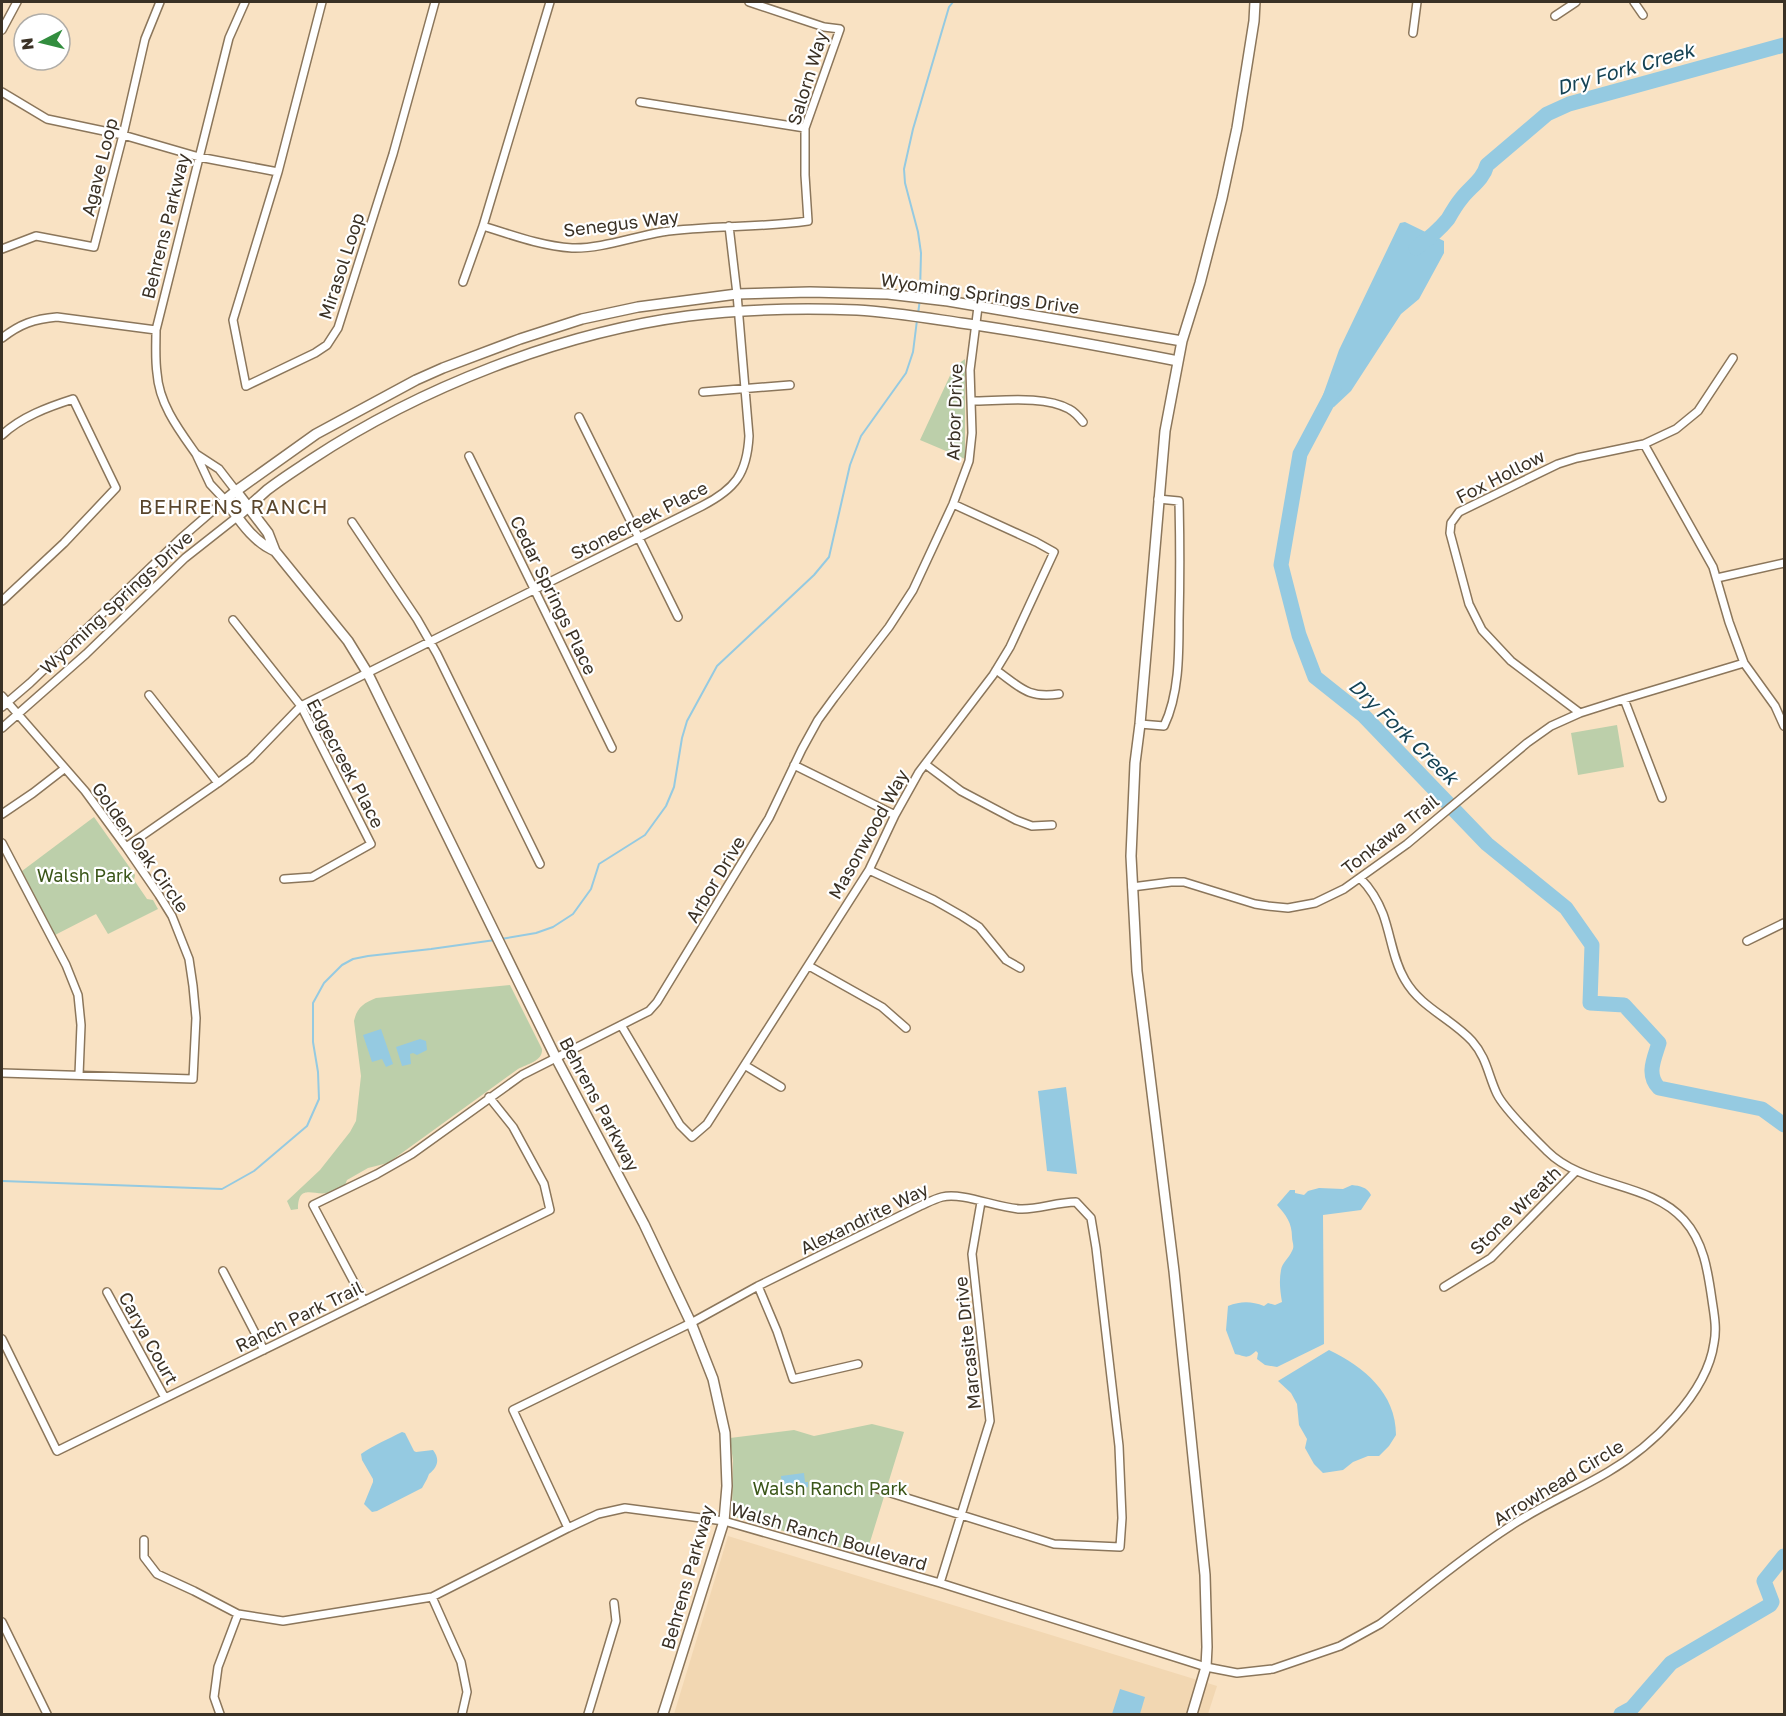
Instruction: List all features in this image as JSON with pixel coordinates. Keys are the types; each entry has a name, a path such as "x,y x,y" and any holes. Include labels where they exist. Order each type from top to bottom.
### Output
{"street":[{"path":"2,30 17,2"},
{"name":"Agave Loop","path":"2,249 36,236 94,247 145,39 160,2"},
{"name":"Behrens Parkway","path":"244,2 229,38 156,330 157,375 172,419 196,454 210,484 260,544 275,551"},
{"name":"Mirasol Loop","path":"322,2 278,172 233,320 246,386 315,353 327,345 338,328 393,154 435,2"},
{"path":"463,282 483,226 550,2"},
{"name":"Salorn Way","path":"729,226 779,225 808,221 805,128 840,29 824,27 749,2"},
{"path":"1192,1714 1206,1667 1204,1564 1174,1271 1137,972 1131,856 1135,763 1165,431 1182,341 1222,198 1237,128 1255,2"},
{"path":"1413,33 1418,2"},
{"path":"1555,16 1576,2"},
{"path":"1634,2 1643,15"},
{"path":"2,92 47,119 123,135 199,157 278,172"},
{"path":"640,102 805,128"},
{"name":"Senegus Way","path":"483,226 536,242 575,248 662,232 729,226"},
{"path":"729,226 739,311"},
{"name":"Wyoming Springs Drive","path":"3,702 30,683 180,538 236,491 316,434 416,380 472,356 582,319 639,307 737,294 810,292 888,294 948,301 1182,341"},
{"name":"Arbor Drive","path":"364,1301 313,1205 412,1154 522,1075 648,1011 666,990 769,818 818,720 914,590 953,504 969,462 972,433 970,370 978,307"},
{"name":"Wyoming Springs Drive","path":"2,728 86,654 185,558 267,490 330,448 395,410 432,392 571,341 632,326 739,311 857,310 946,320 1075,340 1178,361"},
{"name":"Stonecreek Place","path":"126,847 250,759 301,706 719,497 734,484 744,467 748,454 749,436 739,311"},
{"path":"2,338 20,325 57,317 156,330"},
{"name":"Fox Hollow","path":"1580,713 1511,661 1482,630 1469,604 1450,533 1452,523 1459,512 1549,468 1576,458 1644,444 1676,429 1698,411 1733,358"},
{"path":"703,392 790,385"},
{"path":"2,435 25,418 73,399 116,488 64,543 2,601"},
{"path":"971,401 1040,401 1072,410 1083,422"},
{"path":"579,417 678,617"},
{"path":"1644,444 1717,578 1744,663 1771,700 1785,726"},
{"name":"Behrens Parkway","path":"196,454 219,469 249,507 268,533 275,551 348,641 367,672 556,1058 644,1224 691,1323 713,1379 724,1433 727,1486 724,1521 663,1714"},
{"name":"Cedar Springs Place","path":"469,456 612,748"},
{"path":"1140,724 1164,726 1170,714 1178,663 1179,501 1158,499"},
{"name":"Masonwood Way","path":"621,1025 680,1125 692,1137 707,1124 746,1066 869,870 911,784 996,670 1010,647 1054,552 953,504"},
{"path":"352,522 429,640 540,864"},
{"path":"1717,578 1785,562"},
{"name":"Edgecreek Place","path":"234,620 301,706 371,844 312,877 284,879"},
{"name":"Tonkawa Trail","path":"1132,887 1184,882 1255,904 1288,908 1315,903 1360,878 1415,837 1539,734 1557,723 1580,713 1744,663"},
{"path":"996,670 1029,693 1037,696 1059,694"},
{"path":"149,695 218,783"},
{"path":"1624,699 1662,798"},
{"name":"Golden Oak Circle","path":"2,1073 193,1079 196,1018 189,959 172,916 126,847 84,791 18,715 3,702"},
{"path":"925,764 961,791 1016,820 1032,826 1052,825"},
{"path":"794,765 895,816"},
{"path":"2,814 33,794 64,769"},
{"path":"2,843 66,965 78,996 81,1025 79,1075"},
{"path":"869,870 934,900 979,927 1006,960 1020,968"},
{"name":"Arrowhead Circle","path":"1206,1667 1237,1673 1273,1670 1333,1649 1361,1636 1513,1524 1607,1473 1645,1447 1688,1401 1711,1357 1716,1329 1708,1270 1699,1244 1686,1222 1666,1206 1620,1185 1576,1172 1552,1156 1506,1108 1497,1095 1483,1058 1471,1041 1419,999 1406,983 1395,957 1380,906 1360,878"},
{"path":"1747,941 1785,922"},
{"path":"809,966 882,1007 906,1028"},
{"path":"746,1066 781,1087"},
{"name":"Ranch Park Trail","path":"2,1339 57,1451 550,1210 544,1184 513,1126 489,1097"},
{"name":"Stone Wreath","path":"1444,1287 1491,1258 1576,1172"},
{"name":"Alexandrite Way","path":"568,1528 513,1410 691,1323 758,1286 920,1206 944,1197 963,1197 1023,1209 1061,1202 1076,1202 1090,1218 1097,1260 1119,1446 1122,1518 1120,1547 1054,1544 878,1489"},
{"name":"Marcasite Drive","path":"940,1583 990,1421 972,1254 981,1202"},
{"path":"223,1271 264,1350"},
{"path":"758,1286 777,1331 793,1379 858,1364"},
{"name":"Carya Court","path":"107,1292 165,1398"},
{"name":"Walsh Ranch Boulevard","path":"144,1540 144,1557 157,1574 238,1614 283,1622 432,1597 598,1514 625,1508 724,1521 940,1583 1206,1667"},
{"path":"432,1597 461,1662 468,1692 462,1714"},
{"path":"588,1714 616,1621 614,1603"},
{"path":"220,1714 214,1697 218,1667 238,1614"},
{"path":"2,1622 47,1714"}],"shaded area":[{"path":"728,1536 1217,1686 1208,1714 674,1714"}],"green space":[{"path":"965,359 965,459 920,440 954,367"},
{"path":"1617,725 1624,767 1578,775 1571,733"},
{"name":"Walsh Park","path":"94,817 135,875 134,880 147,899 153,900 158,909 108,934 96,914 55,935 22,871"},
{"path":"510,985 542,1049 540,1056 530,1064 518,1069 388,1163 368,1168 347,1180 345,1185 327,1193 304,1193 299,1201 298,1209 291,1210 287,1201 320,1170 356,1121 361,1076 354,1021 362,1006 376,998"},
{"name":"Walsh Ranch Park","path":"872,1424 904,1432 866,1555 735,1517 732,1514 733,1461 730,1438 794,1430 814,1436"}],"water":[{"path":"1405,222 1444,241 1444,253 1419,299 1401,314 1351,391 1334,407 1318,409 1339,350 1400,223"},
{"path":"381,1029 393,1064 386,1067 382,1059 372,1062 363,1035"},
{"path":"420,1039 426,1041 427,1050 417,1055 410,1054 411,1064 402,1066 396,1047"},
{"path":"1066,1087 1077,1174 1047,1171 1038,1091"},
{"path":"1352,1185 1360,1186 1371,1195 1361,1210 1323,1215 1324,1344 1277,1367 1265,1365 1257,1359 1256,1351 1248,1356 1235,1354 1226,1330 1228,1306 1246,1302 1264,1306 1268,1303 1275,1305 1282,1302 1281,1270 1293,1246 1290,1223 1277,1205 1290,1190 1304,1195 1308,1191 1319,1188 1343,1189"},
{"path":"1329,1350 1366,1373 1376,1383 1390,1406 1395,1420 1396,1435 1379,1456 1368,1456 1353,1462 1343,1470 1323,1473 1314,1464 1305,1448 1307,1439 1299,1425 1297,1404 1291,1393 1278,1381"},
{"path":"402,1432 405,1433 414,1451 433,1450 437,1457 436,1466 422,1488 372,1512 364,1504 373,1479 361,1454"},
{"path":"804,1473 808,1487 804,1488 803,1485 782,1488 781,1476"},
{"path":"1120,1689 1145,1697 1140,1714 1112,1714"}],"waterway":[{"path":"920,293 921,253 904,169 913,129 949,7 953,2"},
{"name":"Dry Fork Creek","path":"1416,248 1448,219 1459,201 1483,175 1487,165 1547,114 1569,104 1784,45"},
{"path":"918,314 920,299"},
{"path":"501,939 536,933 553,927 573,914 591,889 599,864 645,835 666,806 674,787 687,721 717,666 814,575 829,557 850,465 861,436 906,373 913,352 917,320"},
{"name":"Dry Fork Creek","path":"1334,390 1300,454 1281,565 1299,635 1315,677 1364,716 1487,844 1566,908 1592,945 1590,1003 1624,1005 1659,1043 1652,1072 1659,1088 1762,1109 1784,1125"},
{"path":"2,1181 222,1189 254,1171 307,1126 319,1099 318,1072 313,1042 313,1003 324,983 342,965 353,959 368,956 495,940"},
{"name":"Dry Fork Creek","path":"1621,1714 1632,1708 1671,1663 1770,1605 1772,1602 1764,1581 1784,1556"}],"district":[{"name":"BEHRENS RANCH","path":"234,506"}]}
